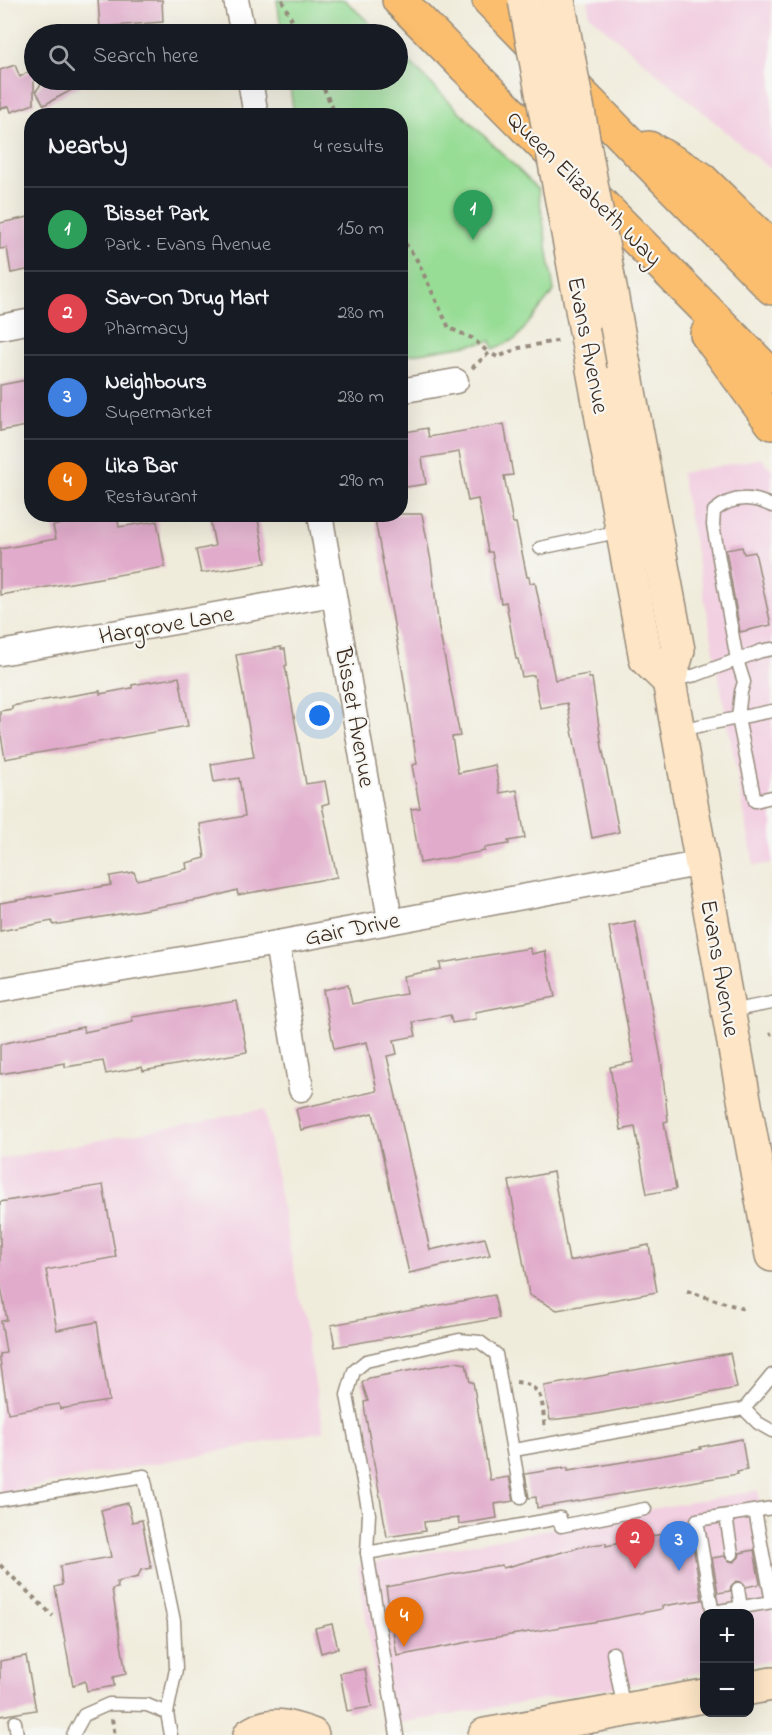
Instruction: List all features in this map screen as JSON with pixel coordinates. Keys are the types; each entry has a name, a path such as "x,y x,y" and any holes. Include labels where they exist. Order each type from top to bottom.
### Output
{"highway":[{"name":"Queen Elizabeth Way","path":"399,0 772,376"},
{"path":"489,0 772,288"},
{"path":"611,126 699,177 772,248"},
{"path":"642,246 772,423"}],"main road":[{"name":"Evans Avenue","path":"525,0 577,329 623,531 646,659 669,681"},
{"name":"Evans Avenue","path":"558,0 678,650 669,681 771,1239"},
{"path":"754,1687 772,1684"},
{"path":"485,1735 700,1697"},
{"path":"250,1735 259,1729 279,1725 292,1727 312,1735"}],"street":[{"path":"236,0 241,24"},
{"path":"252,90 255,108"},
{"path":"0,327 24,322"},
{"path":"408,389 456,381"},
{"name":"Bisset Avenue","path":"321,522 390,920"},
{"name":"Hargrove Lane","path":"0,653 333,594"},
{"name":"Gair Drive","path":"0,990 277,943 703,863"},
{"path":"277,943 301,1089"}],"lane":[{"path":"772,506 760,500 743,498 723,504 714,511 737,660 744,682 738,718 755,801 772,797"},
{"path":"540,548 623,531"},
{"path":"669,681 696,675 772,649"},
{"path":"678,731 772,711"},
{"path":"729,1011 772,1003"},
{"path":"398,1735 367,1553 369,1514 347,1395 354,1371 366,1361 459,1340 480,1342 496,1354 521,1497"},
{"path":"514,1450 744,1409 772,1375"},
{"path":"744,1409 758,1423 772,1431"},
{"path":"0,1500 144,1476 174,1621 176,1669 166,1713 171,1735"},
{"path":"712,1609 697,1520 772,1508"},
{"path":"367,1553 560,1518 561,1526 645,1509"},
{"path":"732,1609 772,1602 755,1511"},
{"path":"726,1516 732,1554"},
{"path":"738,1589 741,1607"},
{"path":"613,1653 624,1710"},
{"path":"73,1735 84,1715 109,1704 147,1705 166,1713"},
{"path":"15,1722 17,1735"}],"path":[{"path":"282,0 294,24"},
{"path":"324,90 332,108"},
{"path":"408,247 417,260 448,328 471,338 489,353 498,357 577,329"},
{"path":"456,381 489,353"},
{"path":"687,1292 744,1309"},
{"path":"501,1381 529,1383 540,1394 546,1444"},
{"path":"0,1565 53,1616"}],"shaded area":[{"path":"587,0 772,0 772,171 590,16"},
{"path":"762,458 772,470 772,863 754,866 681,473"},
{"path":"264,1109 324,1431 0,1493 0,1159"},
{"path":"758,1490 772,1568 772,1660 754,1663 754,1609 700,1609 700,1673 383,1726 358,1566"}],"green space":[{"path":"277,0 345,0 370,24 281,24"},
{"path":"408,61 538,189 554,291 516,339 493,349 491,341 408,355 408,108 293,108 290,90 408,90"}],"building":[{"path":"98,0 162,0 163,22 100,24"},
{"path":"15,65 20,77 24,74 24,90 34,90 34,104 11,112 9,106 0,109 0,70"},
{"path":"37,90 72,90 44,105"},
{"path":"24,218 24,271 11,273 7,248 0,249 0,223"},
{"path":"24,380 24,426 0,431 0,385"},
{"path":"504,424 513,475 504,476 513,523 516,523 527,577 530,583 535,582 555,680 588,674 589,678 592,678 602,747 619,832 592,838 567,703 540,708 534,675 522,677 518,659 516,659 506,602 501,603 492,552 488,552 478,499 468,501 459,452 422,458 426,484 408,487 408,432 427,428 429,437"},
{"path":"408,514 422,514 431,561 439,629 460,736 452,737 458,773 495,765 500,793 517,790 525,838 508,841 509,844 484,848 485,851 420,863 411,809 420,808 412,765 417,764 375,522 408,522"},
{"path":"70,522 118,522 119,527 157,522 165,567 0,595 0,549 56,539 53,526"},
{"path":"210,522 258,522 266,563 201,573 196,550 215,546"},
{"path":"742,547 744,554 755,552 771,625 740,632 726,550"},
{"path":"281,647 285,649 287,665 285,666 306,784 325,781 329,803 322,805 337,877 238,895 237,890 209,898 108,916 53,925 52,921 0,931 0,903 111,885 110,876 134,872 137,880 187,869 186,863 205,858 200,824 245,816 239,778 214,782 211,764 254,757 236,655"},
{"path":"179,677 188,726 5,759 0,730 0,711 12,709 12,706 100,691 100,694 132,688 132,685"},
{"path":"635,922 661,1059 668,1121 664,1122 676,1189 647,1194 635,1127 621,1130 610,1067 634,1062 609,927"},
{"path":"530,948 531,954 545,951 555,997 475,1012 476,1019 452,1023 450,1015 413,1022 416,1036 394,1040 397,1054 387,1056 430,1250 485,1238 490,1255 409,1273 373,1113 301,1130 296,1109 377,1091 367,1042 334,1049 323,990 348,985 352,1004 406,994 403,976 441,969 440,963"},
{"path":"237,1001 247,1052 143,1071 142,1067 106,1074 103,1061 65,1067 65,1063 0,1074 0,1044 83,1027 84,1032 133,1022 132,1017"},
{"path":"553,1172 569,1261 649,1245 657,1292 557,1310 529,1295 509,1181"},
{"path":"103,1185 116,1257 46,1270 57,1330 97,1322 109,1401 60,1409 59,1404 8,1413 0,1360 0,1354 6,1353 1,1321 7,1320 0,1281 0,1202"},
{"path":"494,1295 499,1318 335,1347 331,1325"},
{"path":"730,1353 737,1388 591,1415 550,1420 544,1386"},
{"path":"456,1362 466,1364 470,1382 473,1382 490,1480 509,1477 514,1501 495,1504 497,1518 459,1524 458,1518 424,1522 425,1531 387,1537 365,1412 364,1402 368,1401 362,1383 369,1378"},
{"path":"742,1439 747,1470 737,1472 738,1474 537,1508 536,1497 529,1498 525,1474 563,1468 568,1468 568,1471 701,1449 700,1447"},
{"path":"128,1503 132,1522 142,1520 151,1568 141,1570 138,1577 117,1582 118,1588 112,1589 126,1674 113,1677 114,1686 87,1691 85,1681 73,1686 55,1587 62,1585 60,1566 111,1557 101,1510"},
{"path":"690,1528 702,1600 662,1606 662,1609 600,1621 479,1640 397,1656 386,1587 489,1567 502,1565 503,1568 585,1546 606,1543 606,1546"},
{"path":"754,1550 760,1584 746,1587 736,1581 730,1591 718,1593 712,1558 724,1556 734,1562 740,1553"},
{"path":"332,1624 338,1648 321,1653 315,1628"},
{"path":"26,1656 36,1710 0,1716 0,1661"},
{"path":"365,1669 372,1707 347,1711 340,1673"}],"place":[{"name":"Bisset Park","path":"473,240"},
{"name":"Sav-On Drug Mart","path":"635,1569"},
{"name":"Neighbours","path":"679,1571"},
{"name":"Lika Bar","path":"404,1647"}]}
